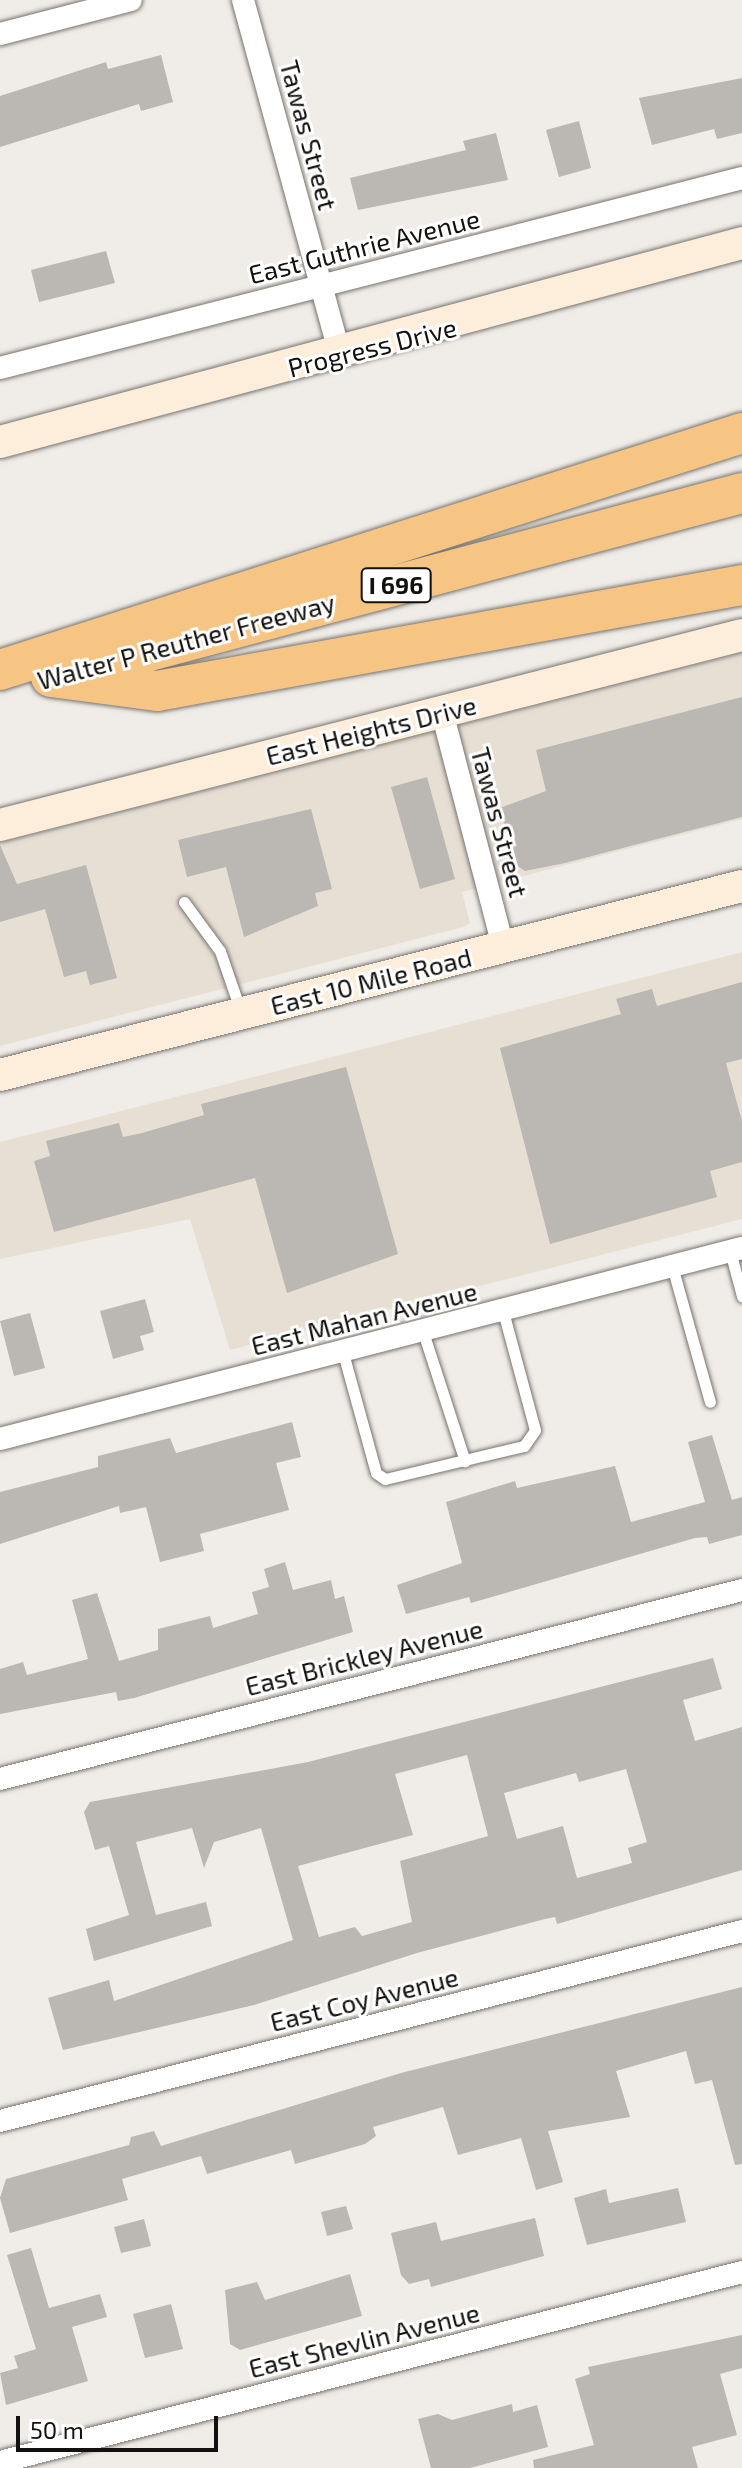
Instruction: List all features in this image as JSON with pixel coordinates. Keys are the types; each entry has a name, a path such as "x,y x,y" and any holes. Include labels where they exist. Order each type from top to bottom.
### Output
{"highway":[{"path":"0,670 742,433"},
{"name":"Walter P Reuther Freeway","path":"0,689 742,493"},
{"path":"51,677 157,691 742,585"}],"main road":[{"name":"Progress Drive","path":"0,442 340,354 742,243"},
{"name":"East Heights Drive","path":"0,825 742,635"},
{"name":"East 10 Mile Road","path":"0,1075 742,886"}],"street":[{"path":"0,34 131,0"},
{"name":"Tawas Street","path":"243,0 340,354"},
{"name":"East Guthrie Avenue","path":"0,368 742,178"},
{"name":"Tawas Street","path":"442,712 503,947"},
{"name":"East Mahan Avenue","path":"0,1439 343,1353 736,1249"},
{"name":"East Brickley Avenue","path":"0,1779 742,1590"},
{"name":"East Coy Avenue","path":"0,2121 742,1931"},
{"name":"East Shevlin Avenue","path":"0,2462 742,2272"}],"lane":[{"path":"184,902 220,951 242,1014"},
{"path":"736,1249 742,1296"},
{"path":"672,1266 710,1402"},
{"path":"343,1353 376,1473 400,1478 524,1446 535,1430 503,1311"},
{"path":"423,1332 465,1461"}],"shaded area":[{"path":"742,653 742,819 462,892 470,923 463,927 0,1046 0,843"},
{"path":"742,952 742,1219 230,1350 190,1219 0,1259 0,1142"}],"building":[{"path":"161,55 173,102 141,111 139,104 0,147 0,96 106,62 108,69"},
{"path":"742,78 742,133 717,139 714,129 652,145 639,98"},
{"path":"579,121 591,168 559,177 546,130"},
{"path":"496,133 508,180 358,210 350,178 466,150 463,141"},
{"path":"106,251 115,283 39,302 31,270"},
{"path":"742,697 742,817 565,863 525,871 516,865 500,808 546,791 536,750"},
{"path":"427,777 455,879 420,889 391,787"},
{"path":"311,809 332,889 315,893 318,906 244,937 226,867 187,877 178,840"},
{"path":"0,845 17,884 86,865 117,978 90,985 86,971 64,977 45,909 0,922"},
{"path":"742,982 742,1059 726,1063 742,1121 742,1162 710,1171 717,1197 550,1244 500,1048 621,1014 616,999 652,989 657,1006"},
{"path":"346,1067 398,1254 287,1293 255,1178 54,1232 34,1161 50,1156 46,1141 119,1123 123,1137 142,1133 204,1115 201,1104"},
{"path":"145,1299 154,1332 140,1336 144,1350 113,1359 100,1311"},
{"path":"30,1313 45,1368 14,1376 0,1321"},
{"path":"292,1422 301,1457 276,1463 289,1510 200,1534 204,1551 160,1562 146,1507 120,1513 119,1506 0,1544 0,1492 98,1467 98,1456 170,1438 176,1453"},
{"path":"712,1435 732,1500 742,1497 742,1535 709,1544 707,1537 695,1538 471,1603 469,1597 406,1614 397,1585 462,1563 446,1502 515,1481 517,1488 615,1466 631,1522 705,1502 688,1442"},
{"path":"285,1562 293,1590 331,1580 335,1599 344,1596 353,1632 134,1698 118,1701 116,1692 0,1714 0,1669 23,1662 27,1675 88,1659 72,1600 97,1593 119,1661 158,1650 158,1629 210,1616 213,1628 258,1614 252,1592 269,1587 264,1569"},
{"path":"713,1658 722,1689 683,1700 695,1741 742,1727 742,1870 557,1924 555,1917 545,1919 417,1953 254,2005 63,2050 48,1998 109,1980 114,2001 293,1940 261,1828 214,1842 204,1868 192,1828 136,1842 156,1915 206,1902 212,1926 94,1961 86,1929 129,1915 109,1846 95,1850 84,1812 90,1802 308,1762","holes":["467,1755 488,1836 400,1861 412,1922 362,1936 355,1927 319,1937 298,1866 413,1835 395,1774","626,1769 647,1842 628,1848 632,1863 577,1878 563,1826 517,1839 504,1793 576,1773 579,1782"]},
{"path":"742,1987 742,2164 735,2165 712,2080 695,2084 686,2051 616,2071 630,2117 548,2131 563,2182 536,2190 521,2138 458,2155 443,2107 373,2127 376,2136 365,2144 295,2164 291,2150 207,2174 201,2156 122,2179 128,2200 10,2233 0,2198 6,2179 129,2145 131,2137 154,2131 161,2146 401,2073"},
{"path":"678,2188 686,2222 587,2245 574,2198 606,2189 609,2203"},
{"path":"346,2206 353,2229 327,2236 321,2212"},
{"path":"535,2218 544,2256 431,2287 429,2279 409,2284 401,2275 391,2233 436,2222 441,2241"},
{"path":"144,2219 151,2246 121,2253 114,2227"},
{"path":"31,2248 49,2308 100,2294 107,2317 72,2327 88,2381 6,2405 0,2373 18,2368 14,2356 36,2349 7,2255"},
{"path":"350,2274 362,2316 240,2350 230,2344 225,2290 257,2282 265,2300"},
{"path":"171,2304 183,2349 145,2358 133,2314"},
{"path":"742,2335 742,2368 720,2374 737,2435 692,2447 698,2468 534,2468 533,2460 594,2445 575,2379 590,2374 588,2367"},
{"path":"512,2404 513,2412 537,2405 548,2447 470,2468 431,2468 418,2419 438,2414 452,2420"}]}
